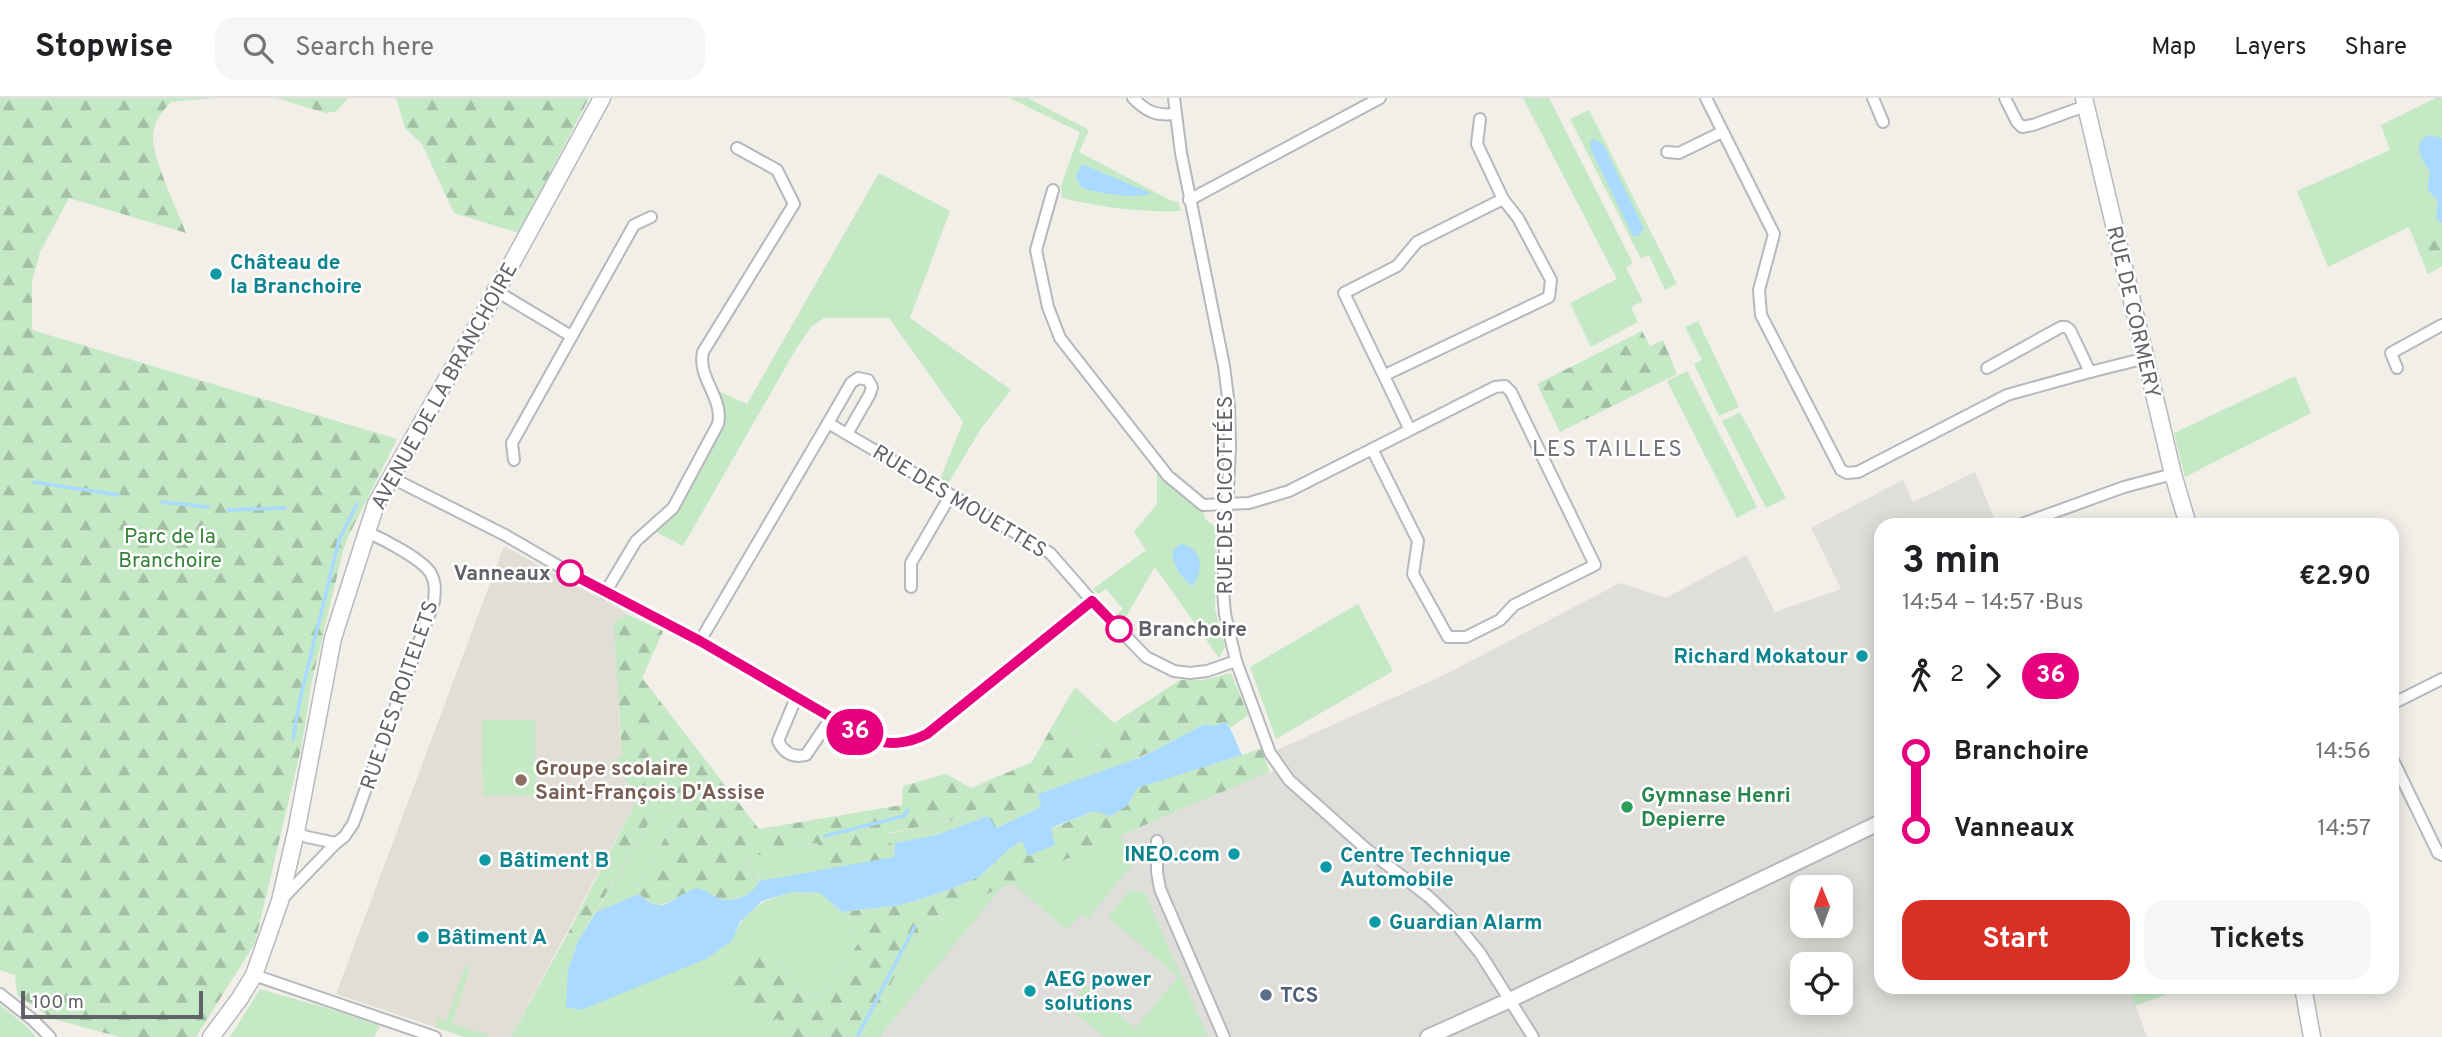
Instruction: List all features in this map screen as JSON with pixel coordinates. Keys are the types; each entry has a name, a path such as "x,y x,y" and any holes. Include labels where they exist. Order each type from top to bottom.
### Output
{"main road":[{"name":"AVENUE DE LA BRANCHOIRE","path":"211,1037 254,975 280,901 333,638 376,504 602,98"},
{"name":"RUE DE CORMERY","path":"2084,102 2186,518"},
{"path":"2304,994 2312,1037"}],"street":[{"path":"1133,98 1151,113 1175,114"},
{"name":"RUE DES CICOTTÉES","path":"1174,98 1189,200 1224,366 1230,447 1223,590 1225,614 1236,661 1270,753 1280,768 1363,847 1429,897 1452,920 1480,953 1533,1037"},
{"path":"1189,200 1380,98"},
{"path":"1706,98 1774,234 1759,290 1761,315 1841,470 1847,473 1858,472 2007,395 2146,358"},
{"path":"1873,98 1883,122"},
{"path":"2005,98 2022,127 2033,125 2084,102"},
{"path":"1385,375 1549,297 1551,280 1518,218 1503,199 1477,144 1480,119"},
{"path":"1667,152 1679,153 1722,132"},
{"path":"605,593 636,541 673,508 718,424 720,413 702,369 703,352 794,204 777,170 737,148"},
{"path":"1053,190 1036,250 1048,307 1060,338 1168,476 1203,505 1249,503 1289,491 1495,387 1506,386 1595,565 1514,605 1500,620 1466,637 1448,637 1413,574 1418,541 1373,449"},
{"path":"1410,430 1344,293 1398,266 1417,242 1503,199"},
{"path":"514,460 512,443 571,335 634,225 651,217"},
{"path":"494,290 571,335"},
{"path":"2397,368 2390,353 2442,325"},
{"path":"1987,368 2061,327 2066,327 2080,347 2090,372"},
{"path":"700,641 851,383 858,378 868,380 872,387 870,394 847,434"},
{"name":"RUE DES MOUETTES","path":"828,423 1050,553 1146,657 1174,671 1190,673 1207,671 1236,661"},
{"path":"2038,518 2124,487 2173,474"},
{"path":"392,478 505,535 605,593 700,641 870,740 887,744 914,741 955,712 1092,601"},
{"path":"911,587 911,563 950,496"},
{"name":"RUE DES ROITELETS","path":"280,901 336,842 344,837 353,824 434,601 435,584 430,571 420,562 367,532"},
{"path":"2399,700 2442,679"},
{"path":"796,698 778,741 788,753 798,757 806,755 831,718"},
{"path":"2399,772 2438,853 2442,855"},
{"path":"1428,1037 1874,825"},
{"path":"296,832 307,837 336,842"},
{"path":"1157,841 1160,889 1224,1037"},
{"path":"254,975 427,1036"},
{"path":"0,994 50,1037"}],"shaded area":[{"path":"1975,472 1994,518 1874,518 1874,994 2132,994 2147,1037 863,1037 924,921 1279,769 1270,753 1444,675 1620,583 1666,598 1746,555 1775,612 1841,589 1811,528 1903,480 1913,502"},
{"name":"Groupe scolaire Saint-François D'Assise","path":"504,546 630,615 617,619 619,719 622,755 638,798 511,1037 464,1037 336,994"}],"green space":[{"name":"Parc de la Branchoire","path":"0,98 214,98 171,102 155,125 153,135 156,157 186,233 69,198 40,252 32,281 32,330 397,439 343,551 312,681 301,749 255,943 196,1037 120,1037 53,1019 17,995 15,975 0,970"},
{"path":"276,98 348,98 337,111 326,113"},
{"path":"396,98 589,98 519,233 454,213 422,144 405,128"},
{"path":"1009,98 1028,98 1089,130 1079,152 1178,202 1181,211 1121,209 1062,198 1061,186 1080,132"},
{"path":"1523,98 1549,98 1633,263 1626,268 1643,301 1631,307 1638,322 1591,347 1570,303 1617,279"},
{"path":"2436,98 2442,98 2442,266 2428,274 2409,227 2328,267 2297,191 2390,150 2381,125"},
{"path":"1589,110 1677,284 1665,290 1649,255 1641,259 1570,119"},
{"path":"879,173 950,211 910,318 1011,390 980,430 948,484 940,479 963,422 889,318 824,318 811,327 796,349 683,546 654,531 677,511 725,418 718,391 747,404"},
{"path":"2442,235 2442,266 2428,274 2420,246"},
{"path":"1698,321 1739,407 1719,416 1694,364 1702,360 1685,327"},
{"path":"1642,331 1650,346 1663,340 1677,374 1560,432 1537,384"},
{"path":"1687,371 1757,507 1737,518 1667,381"},
{"path":"2295,376 2311,413 2185,477 2174,433"},
{"path":"1740,412 1786,498 1766,508 1722,421"},
{"path":"1157,470 1201,508 1206,520 1217,528 1215,609 1225,647 1219,658 1155,567 1124,620 1116,615 1123,609 1106,589 1098,594 1093,589 1146,550 1134,532 1157,504"},
{"path":"1358,604 1393,671 1276,739 1250,667"},
{"path":"629,615 663,631 642,678 759,829 902,805 903,786 946,774 971,788 1032,762 1054,723 1078,731 1080,744 1097,745 1113,738 1114,723 1180,680 1203,680 1231,673 1248,715 1230,728 1225,722 1214,726 1205,724 1141,757 1100,772 1090,759 1039,782 1038,794 1042,807 995,828 988,816 977,809 950,821 888,833 894,857 827,870 817,843 786,849 787,853 784,855 747,855 745,860 757,876 758,883 752,892 723,900 703,889 655,906 639,894 638,884 684,805 648,754 656,795 654,814 578,941 568,933 638,798 613,762 622,755 614,627 617,619"},
{"path":"1075,687 1114,723 1114,738 1096,745 1080,744 1078,731 1054,723"},
{"path":"482,720 535,720 536,796 483,796"},
{"path":"1261,749 1270,772 924,921 863,1037 782,1037 778,1018 763,1026 729,1002 725,972 768,947 806,1000 820,998 858,944 842,912 901,905 946,891 979,877 1008,850 1023,841 1029,856 1051,829 1094,811 1128,805 1136,788"},
{"path":"647,752 684,805 638,884 639,894 596,912 654,814 656,795"},
{"path":"1090,758 1100,772 1038,794 1039,782"},
{"path":"978,809 988,816 936,835 895,843 894,857 887,834 950,821"},
{"path":"1120,835 1133,864 1088,919 1081,914 1067,930 1013,884 1002,887 881,1035 883,1037 863,1037 924,921"},
{"path":"818,843 827,870 759,881 745,860 747,855 784,855 786,849"},
{"path":"1134,890 1145,893 1208,1037 1104,1037 1073,1011 1084,985 1135,1028 1178,977 1108,917 1128,892"},
{"path":"792,892 820,893 842,912 858,944 820,998 806,1000 768,947 782,1037 511,1037 568,933 578,941 568,970 731,941 742,921 755,908"},
{"path":"465,966 470,968 452,1024 488,1035 487,1037 464,1037 435,1027 437,1019 446,1022"},
{"path":"260,989 380,1026 374,1037 230,1037"},
{"path":"2131,994 2167,994 2135,1006"},
{"path":"0,1005 24,1024 36,1037 0,1037"}],"water":[{"path":"2429,135 2442,138 2442,223 2436,219 2438,201 2427,189 2430,172 2419,147 2423,138"},
{"path":"1594,139 1603,144 1644,229 1638,236 1633,236 1591,150 1590,142"},
{"path":"1081,165 1151,193 1128,196 1082,188 1076,178"},
{"path":"1181,544 1194,550 1199,560 1199,573 1193,586 1181,576 1173,560 1173,550"},
{"path":"1225,722 1242,755 1137,788 1128,805 1111,816 1094,811 1051,828 1055,845 1028,856 1022,841 979,877 901,905 842,912 820,893 792,892 762,901 740,922 732,941 706,959 581,1010 566,1007 568,970 578,941 596,912 639,894 655,905 662,905 697,888 724,900 736,899 748,894 759,881 894,857 895,843 936,835 988,816 996,828 1041,807 1038,794 1144,756 1205,724 1214,726"}],"waterway":[{"path":"34,482 119,495"},
{"path":"162,502 208,507"},
{"path":"293,739 300,699 339,540 357,504"},
{"path":"228,510 285,508"},
{"path":"825,836 904,816 908,810"},
{"path":"857,1037 915,926"}],"bus line":[{"name":"36","path":"570,573 700,641 870,740 887,744 914,741 927,734 1092,601 1119,629"}],"place":[{"name":"Château de la Branchoire","path":"216,274"},
{"name":"Vanneaux","path":"570,573"},
{"name":"Branchoire","path":"1119,629"},
{"name":"Richard Mokatour","path":"1862,656"},
{"name":"Groupe scolaire Saint-François D'Assise","path":"521,780"},
{"name":"Gymnase Henri Depierre","path":"1627,807"},
{"name":"INEO.com","path":"1234,854"},
{"name":"Bâtiment B","path":"485,860"},
{"name":"Centre Technique Automobile","path":"1326,867"},
{"name":"Guardian Alarm","path":"1375,922"},
{"name":"Bâtiment A","path":"423,937"},
{"name":"AEG power solutions","path":"1030,991"},
{"name":"TCS","path":"1266,995"}],"district":[{"name":"LES TAILLES","path":"1608,448"}]}
